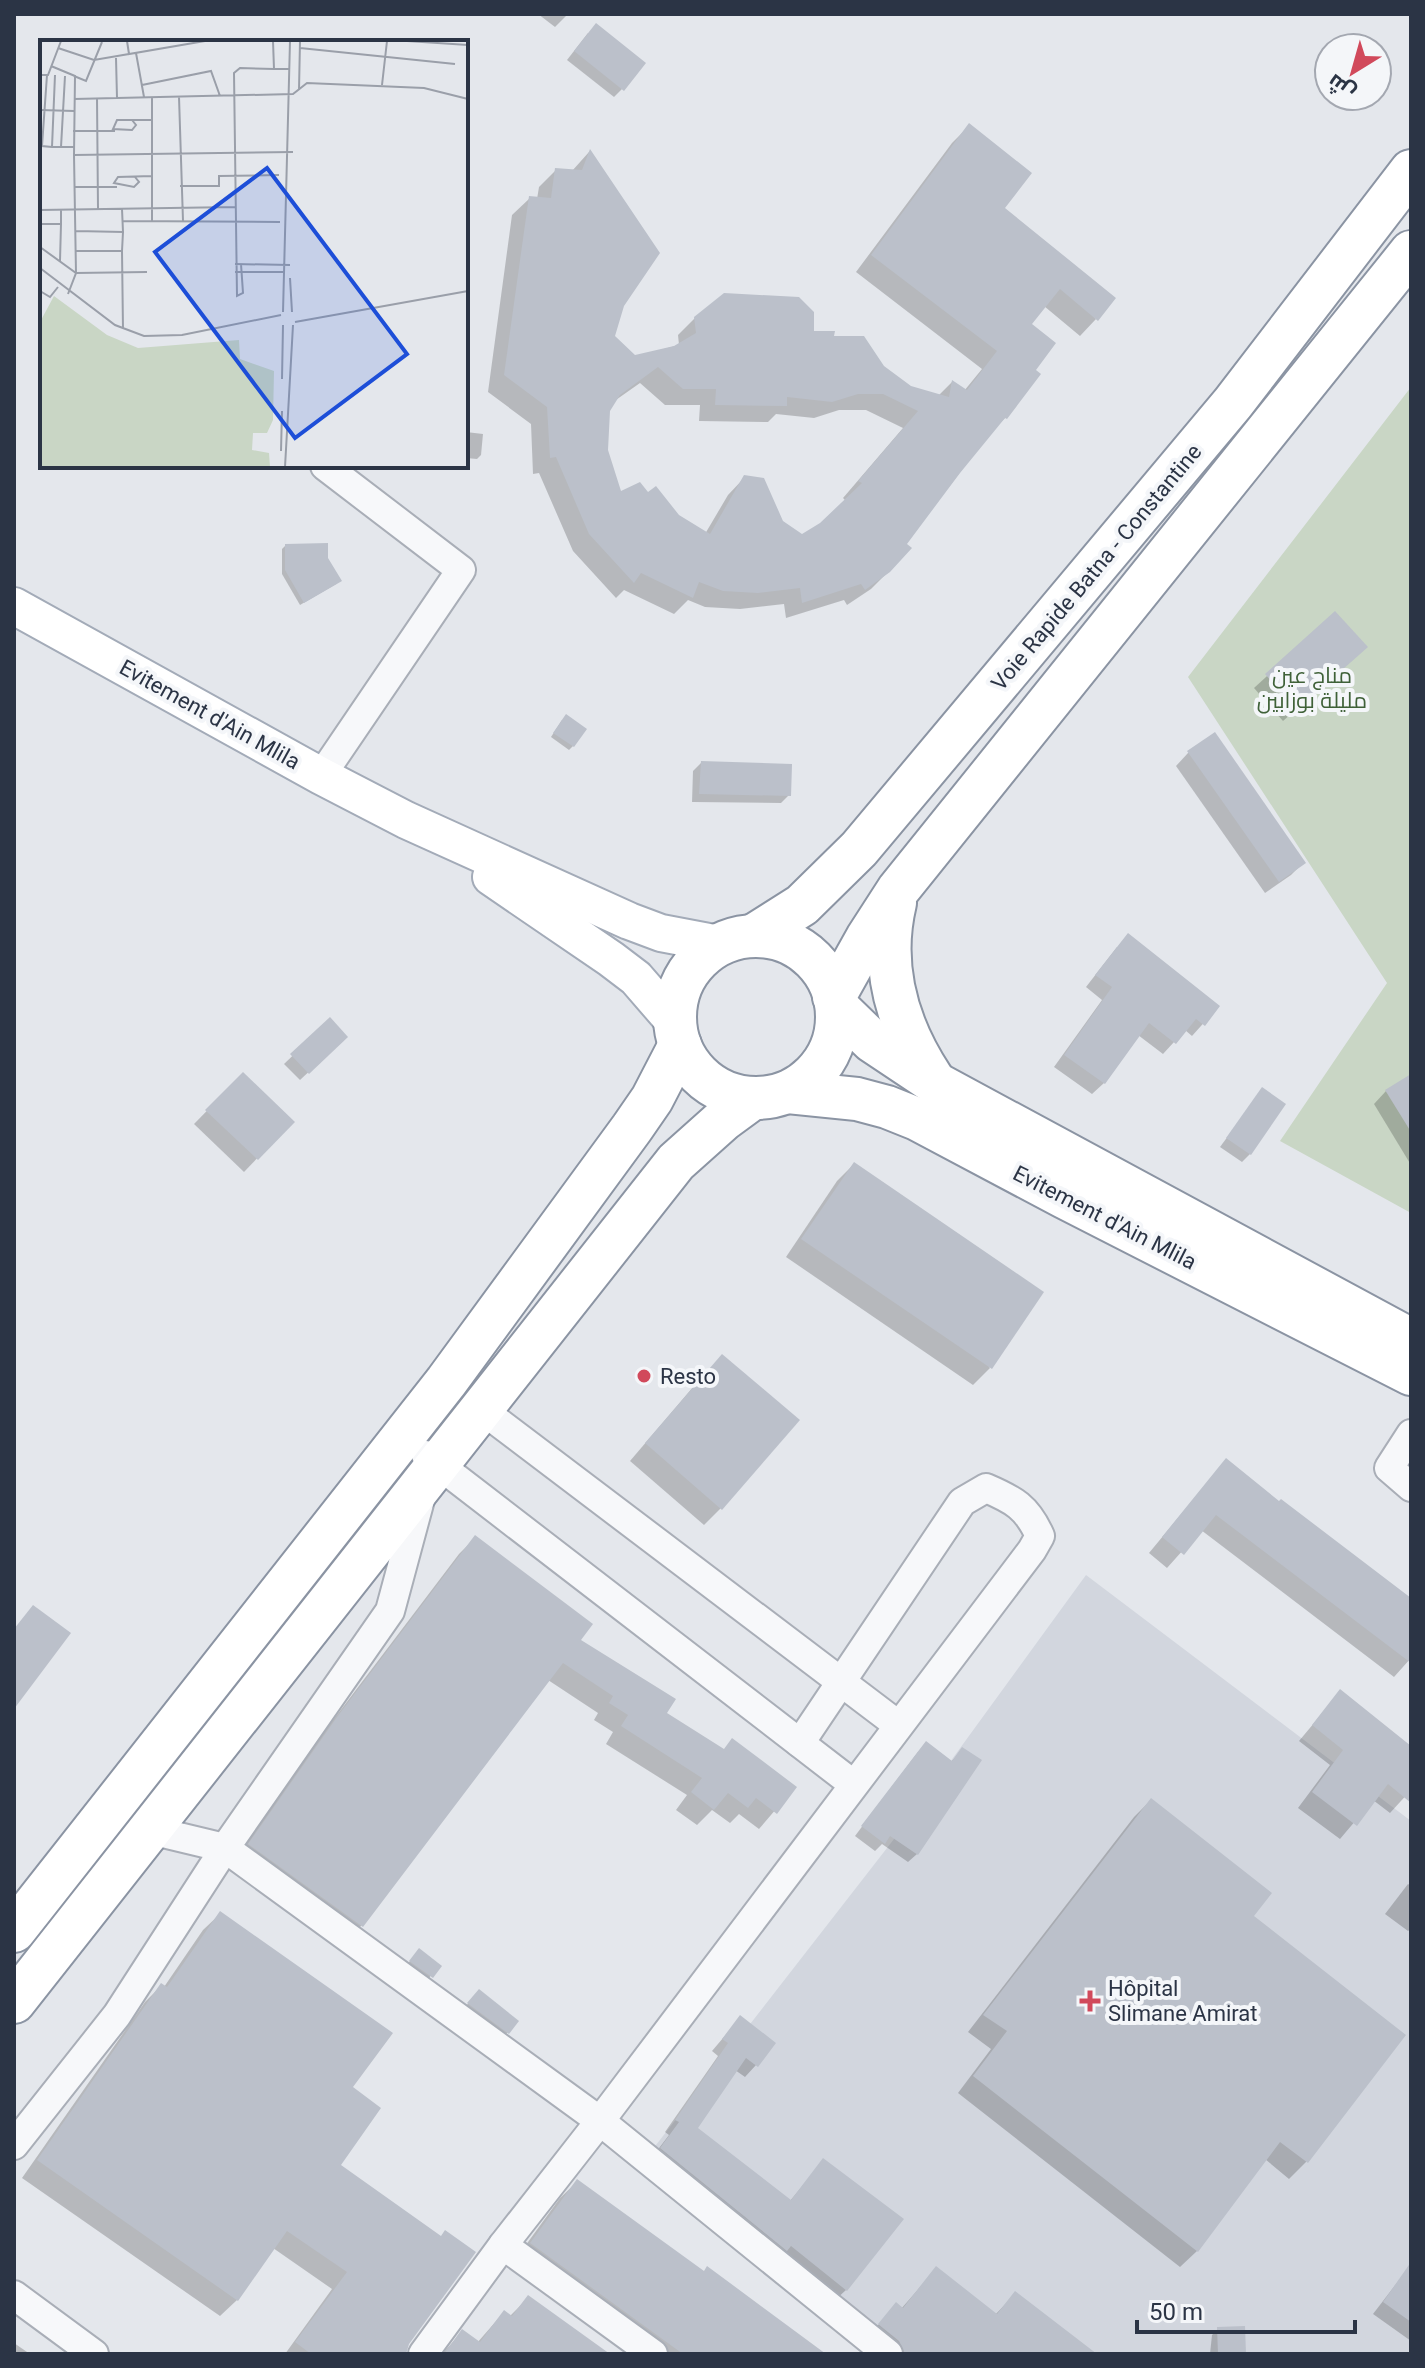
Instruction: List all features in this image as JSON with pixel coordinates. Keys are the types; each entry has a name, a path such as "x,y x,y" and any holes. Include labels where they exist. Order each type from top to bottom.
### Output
{"highway":[{"name":"Voie Rapide Batna - Constantine","path":"736,940 802,905 859,849 1233,403 1411,171"},
{"path":"836,1002 867,938 898,890 1411,252"},
{"path":"898,890 890,923 889,957 893,991 916,1054 935,1083"},
{"path":"14,2002 676,1162 723,1120 810,1078 827,1058 836,1033 836,1002 826,976 813,959 795,946 774,938 736,940 703,955 690,969 676,1004 678,1034 689,1062 701,1077 717,1088 734,1095 771,1095"},
{"name":"Evitement d'Ain Mlila","path":"836,1002 872,1041 935,1083 1411,1340"},
{"path":"14,1931 403,1438 652,1099 678,1034"},
{"name":"Evitement d'Ain Mlila","path":"771,1095 857,1099 917,1119 1411,1374"}],"main road":[{"name":"Evitement d'Ain Mlila","path":"14,606 406,820"},
{"path":"406,820 661,933 736,940"},
{"path":"406,820 636,978 678,1034"}],"street":[{"path":"321,776 461,570 328,468"},
{"path":"481,1409 898,1725"},
{"path":"1411,1434 1389,1468 1411,1487"},
{"path":"403,1438 432,1473 853,1784"},
{"path":"14,2145 117,2015 225,1848 390,1611 432,1473"},
{"path":"423,2354 1032,1550 1040,1536 1030,1514 1008,1497 986,1488 962,1502 800,1743"},
{"path":"150,1830 225,1848 600,2121 888,2354"},
{"path":"503,2245 653,2354"},
{"path":"14,2295 94,2354"}],"shaded area":[{"name":"Hôpital Slimane Amirat","path":"1086,1575 1411,1821 1411,2354 895,2354 642,2163 894,1839"}],"green space":[{"name":"مناج عين مليلة بوزابين","path":"1411,387 1411,1213 1280,1141 1387,983 1188,677"}],"building":[{"path":"596,23 646,63 624,91 574,51"},
{"path":"969,123 1032,173 1005,208 1116,298 1098,321 1060,289 1032,324 1056,343 1036,370 1041,374 907,544 912,548 890,572 865,590 861,584 802,603 800,588 758,593 723,591 699,582 693,598 641,573 634,583 589,534 556,457 550,458 547,407 504,375 529,196 551,198 555,168 582,170 590,149 660,253 624,306 615,336 635,355 674,346 696,333 694,317 724,293 799,297 814,312 814,331 835,331 834,336 864,336 884,366 911,386 949,397 952,380 967,390 997,351 871,255","holes":["658,367 683,389 716,389 715,405 787,406 787,397 832,402 858,394 883,394 918,411 858,481 862,483 820,523 802,534 783,521 764,478 744,475 710,534 679,515 656,486 648,492 640,482 621,491 608,450 610,411 620,395"]},
{"path":"328,543 328,558 342,581 304,603 285,570 285,544"},
{"path":"1335,611 1368,647 1297,710 1265,674"},
{"path":"566,714 587,729 574,747 553,733"},
{"path":"1215,732 1306,863 1279,882 1187,751"},
{"path":"701,761 792,764 791,796 699,794"},
{"path":"1128,933 1220,1006 1205,1026 1196,1019 1176,1044 1149,1023 1105,1084 1064,1055 1112,987 1095,975"},
{"path":"330,1017 348,1037 309,1074 290,1054"},
{"path":"243,1072 295,1122 258,1160 205,1110"},
{"path":"1411,1074 1411,1132 1385,1090"},
{"path":"1262,1087 1286,1104 1251,1155 1226,1138"},
{"path":"854,1162 1044,1292 992,1369 801,1239"},
{"path":"722,1354 800,1420 722,1510 645,1443"},
{"path":"1226,1458 1411,1598 1411,1663 1216,1515 1184,1555 1162,1537"},
{"path":"475,1535 593,1624 581,1640 676,1699 667,1713 724,1749 732,1738 797,1787 777,1814 756,1798 748,1808 728,1793 714,1810 691,1792 702,1778 621,1726 628,1715 609,1703 613,1696 563,1663 363,1927 248,1844 337,1717"},
{"path":"33,1605 71,1633 14,1709 14,1629"},
{"path":"1340,1689 1411,1746 1411,1803 1388,1784 1357,1826 1312,1792 1343,1750 1312,1725"},
{"path":"926,1741 952,1761 962,1747 982,1760 918,1855 890,1836 885,1844 861,1826"},
{"path":"1151,1798 1272,1893 1254,1916 1406,2035 1308,2163 1280,2142 1198,2252 973,2076 1007,2031 983,2015"},
{"path":"220,1911 393,2033 353,2087 381,2108 341,2165 441,2236 445,2230 476,2252 409,2344 406,2354 311,2354 295,2342 347,2272 287,2231 238,2301 37,2160 161,1983 167,1987"},
{"path":"419,1948 442,1966 433,1978 409,1961"},
{"path":"479,1989 519,2021 509,2034 467,2003"},
{"path":"740,2015 776,2043 758,2067 746,2058 698,2128 791,2200 823,2158 904,2219 847,2291 791,2246 787,2251 660,2148 679,2122 675,2120 728,2043 722,2039"},
{"path":"577,2179 704,2271 707,2266 826,2354 683,2354 530,2243"},
{"path":"1411,2262 1411,2322 1383,2302"},
{"path":"936,2266 997,2314 1015,2291 1097,2354 905,2354 899,2341 878,2324 896,2302 903,2308"},
{"path":"528,2295 610,2354 444,2354 462,2329 480,2342 504,2310 512,2316"},
{"path":"1245,2326 1246,2354 1218,2354 1217,2327"}],"place":[{"name":"Resto","path":"644,1376"},
{"name":"Hôpital Slimane Amirat","path":"1090,2001"}]}
